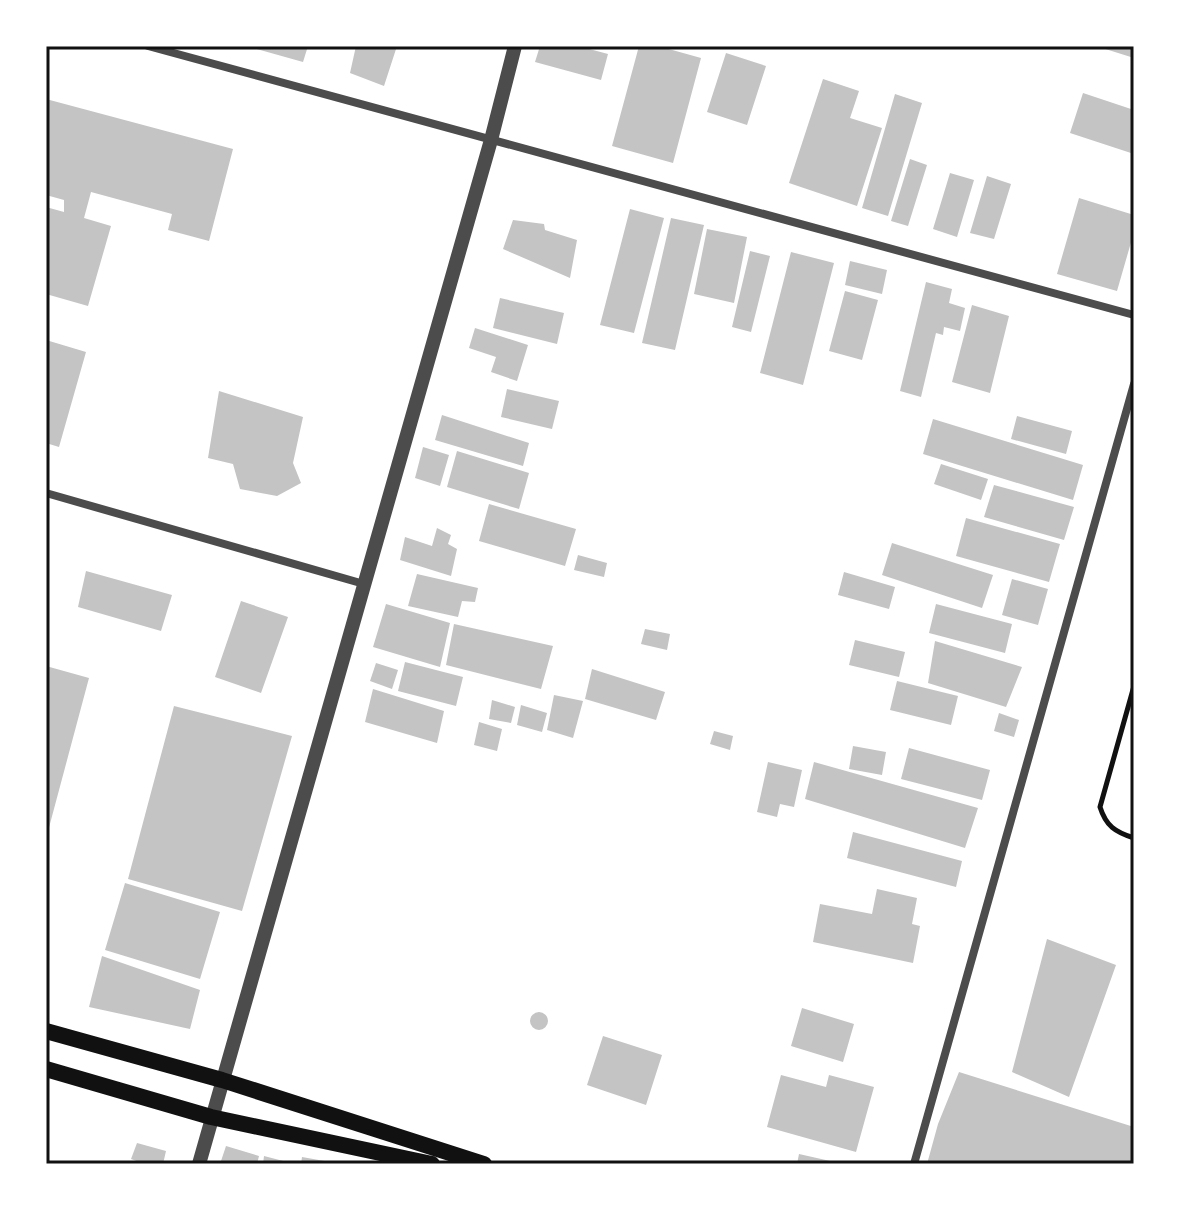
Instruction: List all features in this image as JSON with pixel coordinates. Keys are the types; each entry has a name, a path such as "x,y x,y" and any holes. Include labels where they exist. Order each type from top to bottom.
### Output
{"main road":[{"path":"46,1031 222,1080 484,1164"},
{"path":"46,1069 211,1117 432,1164"}],"street":[{"path":"148,46 1134,315"},
{"path":"199,1164 491,140 515,46"},
{"path":"914,1164 1134,384"},
{"path":"46,493 364,584"}],"path":[{"path":"1134,686 1100,807 1104,821 1116,832 1134,838"}],"building":[{"path":"246,46 308,46 303,62"},
{"path":"356,46 397,46 384,86 350,73"},
{"path":"540,46 578,46 608,54 601,80 535,62"},
{"path":"639,46 658,46 701,58 673,163 612,146"},
{"path":"1134,46 1134,58 1099,47"},
{"path":"726,53 766,66 747,125 707,112"},
{"path":"823,79 859,91 850,118 882,128 857,206 789,183"},
{"path":"1083,93 1134,110 1134,154 1070,133"},
{"path":"895,94 922,103 888,216 862,208"},
{"path":"46,99 233,149 209,241 168,230 172,214 91,192 84,218 111,226 88,306 46,294 46,207 64,212 64,200 46,195"},
{"path":"910,159 927,165 908,226 891,221"},
{"path":"950,173 974,180 957,237 933,229"},
{"path":"987,176 1011,184 994,239 970,233"},
{"path":"1079,198 1134,215 1134,232 1117,291 1057,274"},
{"path":"630,209 664,218 634,333 600,325"},
{"path":"671,218 704,225 675,350 642,343"},
{"path":"513,220 544,224 545,230 577,240 570,278 503,249"},
{"path":"707,229 747,237 734,303 694,294"},
{"path":"750,251 770,256 751,332 732,327"},
{"path":"791,252 834,263 803,385 760,373"},
{"path":"850,261 887,270 882,294 845,285"},
{"path":"926,282 952,289 949,303 965,308 960,331 944,327 943,335 936,333 921,397 900,391"},
{"path":"845,291 878,300 862,360 829,351"},
{"path":"500,298 564,313 557,344 493,328"},
{"path":"972,305 1009,316 990,393 952,382"},
{"path":"475,328 528,345 517,381 491,372 496,357 469,348"},
{"path":"46,340 86,352 59,447 46,443"},
{"path":"507,389 559,401 552,429 501,417"},
{"path":"219,391 303,417 293,463 301,483 277,496 240,489 233,464 208,458"},
{"path":"442,415 529,443 523,466 435,440"},
{"path":"1017,416 1072,431 1066,454 1011,439"},
{"path":"933,419 1083,465 1073,500 923,454"},
{"path":"423,447 449,455 440,486 415,478"},
{"path":"457,451 529,473 519,509 447,487"},
{"path":"941,464 988,479 981,500 934,484"},
{"path":"994,485 1074,507 1064,540 984,517"},
{"path":"489,504 576,529 565,566 479,541"},
{"path":"966,518 1060,544 1049,582 956,556"},
{"path":"437,528 451,535 448,544 457,549 451,576 400,560 405,537 432,546"},
{"path":"892,543 993,575 982,608 882,575"},
{"path":"578,555 607,563 604,577 574,570"},
{"path":"86,571 172,595 161,631 78,607"},
{"path":"844,572 895,587 889,609 838,595"},
{"path":"417,574 478,588 475,602 462,601 458,617 408,606"},
{"path":"1012,579 1048,589 1038,625 1002,615"},
{"path":"241,601 288,617 261,693 215,677"},
{"path":"386,604 450,623 440,667 373,647"},
{"path":"936,604 1012,624 1005,653 929,633"},
{"path":"454,624 553,646 541,689 446,665"},
{"path":"645,629 670,634 667,650 641,644"},
{"path":"855,640 905,652 899,677 849,665"},
{"path":"935,641 1022,667 1006,707 928,683"},
{"path":"405,662 463,677 456,706 398,691"},
{"path":"376,663 398,670 392,689 370,681"},
{"path":"46,666 89,678 47,835 46,835"},
{"path":"592,669 665,692 656,720 585,699"},
{"path":"897,681 958,696 951,725 890,710"},
{"path":"373,689 444,711 437,743 365,722"},
{"path":"554,695 583,701 573,738 547,730"},
{"path":"492,700 515,707 511,723 489,719"},
{"path":"521,705 547,713 542,732 517,725"},
{"path":"174,706 292,736 242,911 128,879"},
{"path":"999,713 1019,720 1014,737 994,731"},
{"path":"479,722 502,729 497,751 474,745"},
{"path":"714,731 733,736 730,750 710,744"},
{"path":"853,746 886,752 882,775 849,769"},
{"path":"909,748 990,770 982,800 901,779"},
{"path":"768,762 802,770 794,807 780,804 777,817 757,812"},
{"path":"814,762 978,808 965,848 805,799"},
{"path":"853,832 962,861 956,887 847,858"},
{"path":"125,883 220,912 200,979 105,950"},
{"path":"877,889 917,898 912,924 920,926 913,963 813,942 820,904 872,914"},
{"path":"1047,939 1116,965 1069,1097 1012,1072"},
{"path":"102,956 200,990 190,1029 89,1007"},
{"path":"802,1008 854,1024 843,1062 791,1046"},
{"path":"539,1012 548,1021 539,1030 530,1021"},
{"path":"603,1036 662,1055 646,1105 587,1085"},
{"path":"959,1072 1134,1127 1134,1164 927,1164 938,1124"},
{"path":"781,1075 826,1087 829,1075 874,1087 856,1152 767,1127"},
{"path":"137,1143 166,1151 163,1164 145,1164 131,1159"},
{"path":"226,1146 259,1156 257,1164 221,1161"},
{"path":"799,1154 839,1163 797,1164"},
{"path":"264,1156 291,1163 263,1164"},
{"path":"302,1157 330,1162 330,1164 301,1164"}]}
